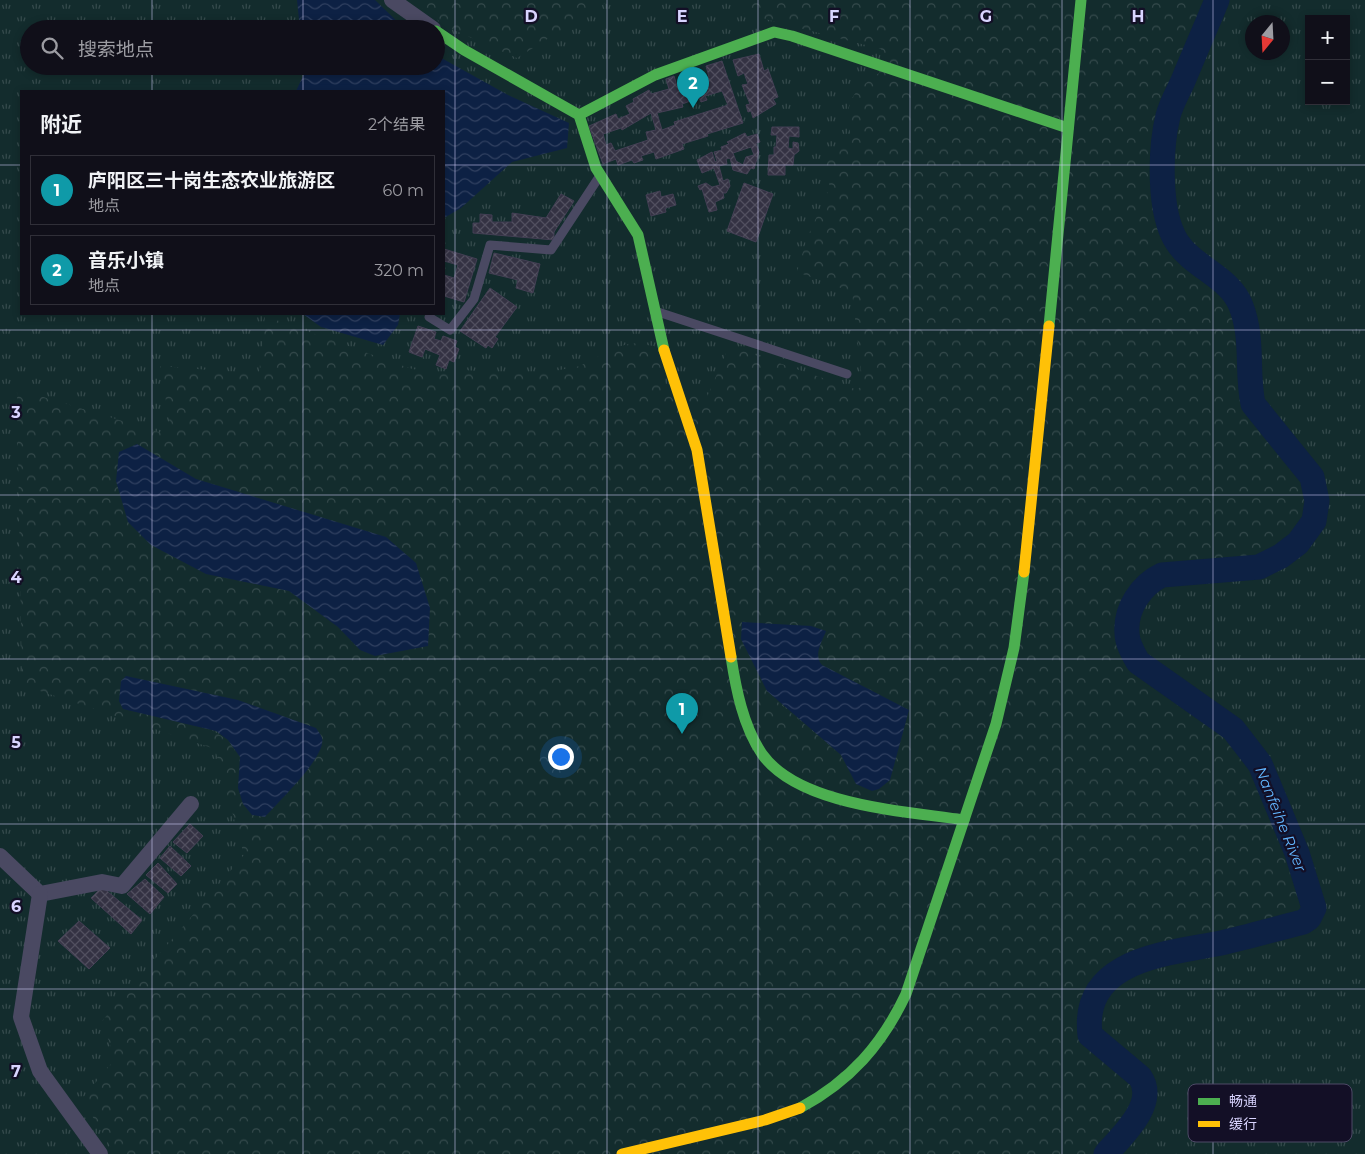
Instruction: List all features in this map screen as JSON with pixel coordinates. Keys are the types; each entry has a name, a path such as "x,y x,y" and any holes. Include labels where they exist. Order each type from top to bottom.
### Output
{"street":[{"path":"392,0 421,20"},
{"path":"622,1154 778,1116 823,1096 858,1069 875,1050 898,1012 996,724 1014,648 1023,587 1081,0"},
{"path":"579,115 655,75 774,32 792,36 1068,128"},
{"path":"445,37 464,50 579,115 587,146 600,175 628,215 638,235 669,367 697,448 734,669 743,707 748,723 764,756 776,769 792,780 814,790 873,805 964,820"},
{"path":"40,894 102,882 122,886 191,804"},
{"path":"0,856 40,894"},
{"path":"40,894 21,1017 40,1071 100,1154"}],"lane":[{"path":"429,317 450,330 474,299 490,245 551,250 600,175"},
{"path":"656,311 847,374"}],"green space":[{"path":"0,0 1365,0 1365,1154 0,1154"},
{"path":"411,0 610,0 517,58 447,27 445,26 445,20 438,20"},
{"path":"734,0 1217,0 1168,116 1162,163 1166,215 1177,242 1184,251 1229,287 1236,296 1245,319 1249,343 1252,404 1312,477 1317,501 1314,521 1298,543 1281,556 1259,567 1162,575 1154,579 1141,591 1132,607 1127,624 1127,637 1138,662 1233,729 1260,764 1297,853 1313,902 1313,912 1304,920 1289,926 1233,940 1176,951 1131,965 1113,976 1099,991 1091,1010 1090,1035 1140,1077 1145,1097 1129,1129 1106,1154 115,1154 82,1099 115,1059 102,1021 244,855 215,749 22,685 17,389 172,436 160,366 259,374 265,316 409,368 430,373 464,370 522,374 549,372 580,366 614,348 632,343 654,346 668,391 691,392 707,397 729,346 855,389 863,387 852,292 797,272 807,238 830,187 824,165 826,153 851,139 848,116 851,100 861,87 879,73 881,49 742,13","holes":["138,445 196,479 386,537 360,650 338,627 289,591","826,631 818,657 822,665 909,710 890,780 879,789 872,791 856,784 841,755 773,698","124,677 238,700 290,788 265,817 238,788 240,757 228,740"]}],"water":[{"path":"297,0 375,0 396,20 299,20"},
{"path":"445,60 508,95 569,123 567,148 512,162 461,208 445,217 445,90 296,90 304,75 445,75"},
{"path":"304,315 400,315 398,325 383,345 321,327"},
{"path":"137,444 196,479 386,537 416,563 430,608 428,646 375,656 360,650 338,627 289,591 206,574 151,545 128,522 116,481 119,452"},
{"path":"742,622 811,626 826,631 818,653 819,661 822,665 909,710 890,780 879,789 872,791 856,784 841,755 767,691 741,639"},
{"path":"126,676 238,700 316,728 322,738 321,746 309,767 290,791 265,817 252,815 243,804 238,788 240,757 228,740 216,731 123,709 119,701 121,681"}],"building":[{"path":"759,54 764,71 768,69 778,97 773,99 776,104 753,118 751,111 748,112 746,105 750,104 742,85 748,84 744,73 738,76 733,60"},
{"path":"722,61 743,123 682,144 684,149 656,159 654,152 641,156 643,160 634,163 632,160 618,165 616,159 603,164 589,126 616,114 618,119 630,114 626,106 634,102 633,99 649,90 651,94 669,89 666,79 674,76 677,86 709,77 706,66","holes":["722,91 728,105 674,122 675,125 662,130 657,113 683,107 682,104 699,98 701,102 707,100 705,96","651,113 656,130 646,132 648,140 615,151 611,143 606,145 603,134 621,128 622,130"]},
{"path":"772,127 799,127 799,137 789,136 788,148 793,149 793,142 798,143 799,151 794,155 793,165 785,165 785,175 768,175 769,155 774,155 777,135 771,135"},
{"path":"745,133 747,137 757,134 760,142 756,143 759,152 754,169 751,168 747,174 733,170 730,158 726,159 727,164 719,166 723,181 728,179 730,186 726,193 723,193 724,198 715,202 717,210 709,212 702,189 700,190 698,186 706,183 712,187 720,185 714,168 702,173 697,160 712,152 715,162 717,161 714,152 722,150 721,147 729,144 727,142","holes":["751,147 754,155 746,157 743,165 736,161 733,153"]},
{"path":"744,183 773,194 756,242 727,231"},
{"path":"660,191 661,197 673,194 676,205 665,208 666,212 651,216 646,195"},
{"path":"561,194 574,201 554,232 554,240 473,233 473,223 480,223 480,214 492,215 492,222 512,222 512,213 546,218"},
{"path":"445,249 477,259 464,302 445,296 445,275 454,278 458,265 445,261"},
{"path":"494,253 540,264 533,293 516,288 518,280 489,273"},
{"path":"490,288 517,307 495,337 498,339 492,348 488,345 486,348 460,331"},
{"path":"418,326 436,332 434,339 441,341 443,336 457,341 455,347 459,349 454,362 449,360 446,369 436,365 440,355 425,349 422,357 409,352"},
{"path":"190,824 203,836 187,853 173,842"},
{"path":"170,846 191,866 181,876 160,858"},
{"path":"158,863 177,884 168,893 146,875"},
{"path":"145,879 164,897 150,914 127,894"},
{"path":"102,887 142,920 131,934 91,898"},
{"path":"79,921 110,948 89,969 58,941"}],"waterway":[{"name":"Nanfeihe River","path":"1106,1154 1129,1129 1145,1097 1140,1077 1090,1035 1091,1010 1099,990 1113,975 1132,965 1176,951 1231,941 1303,922 1309,918 1314,908 1297,853 1260,764 1233,729 1138,662 1127,637 1127,624 1132,607 1141,591 1154,579 1162,575 1259,567 1281,556 1298,543 1314,521 1317,501 1312,477 1253,404 1249,343 1245,319 1236,296 1229,287 1184,251 1177,242 1166,215 1162,163 1168,116 1217,0"}],"traffic: fast":[{"path":"1049,326 1081,0"},
{"path":"579,115 655,75 774,32 792,36 1068,128"},
{"path":"445,37 464,50 579,115 596,168 638,235 664,350"},
{"path":"800,1108 834,1086 863,1060 886,1030 906,994 996,724 1014,648 1024,572"},
{"path":"731,657 738,694 750,732 762,754 779,771 801,785 855,803 964,820"}],"traffic: slow":[{"path":"1024,572 1049,326"},
{"path":"664,350 697,450 731,657"},
{"path":"622,1154 765,1120 800,1108"}],"place":[{"name":"音乐小镇","path":"693,108"},
{"name":"庐阳区三十岗生态农业旅游区","path":"682,734"}]}
